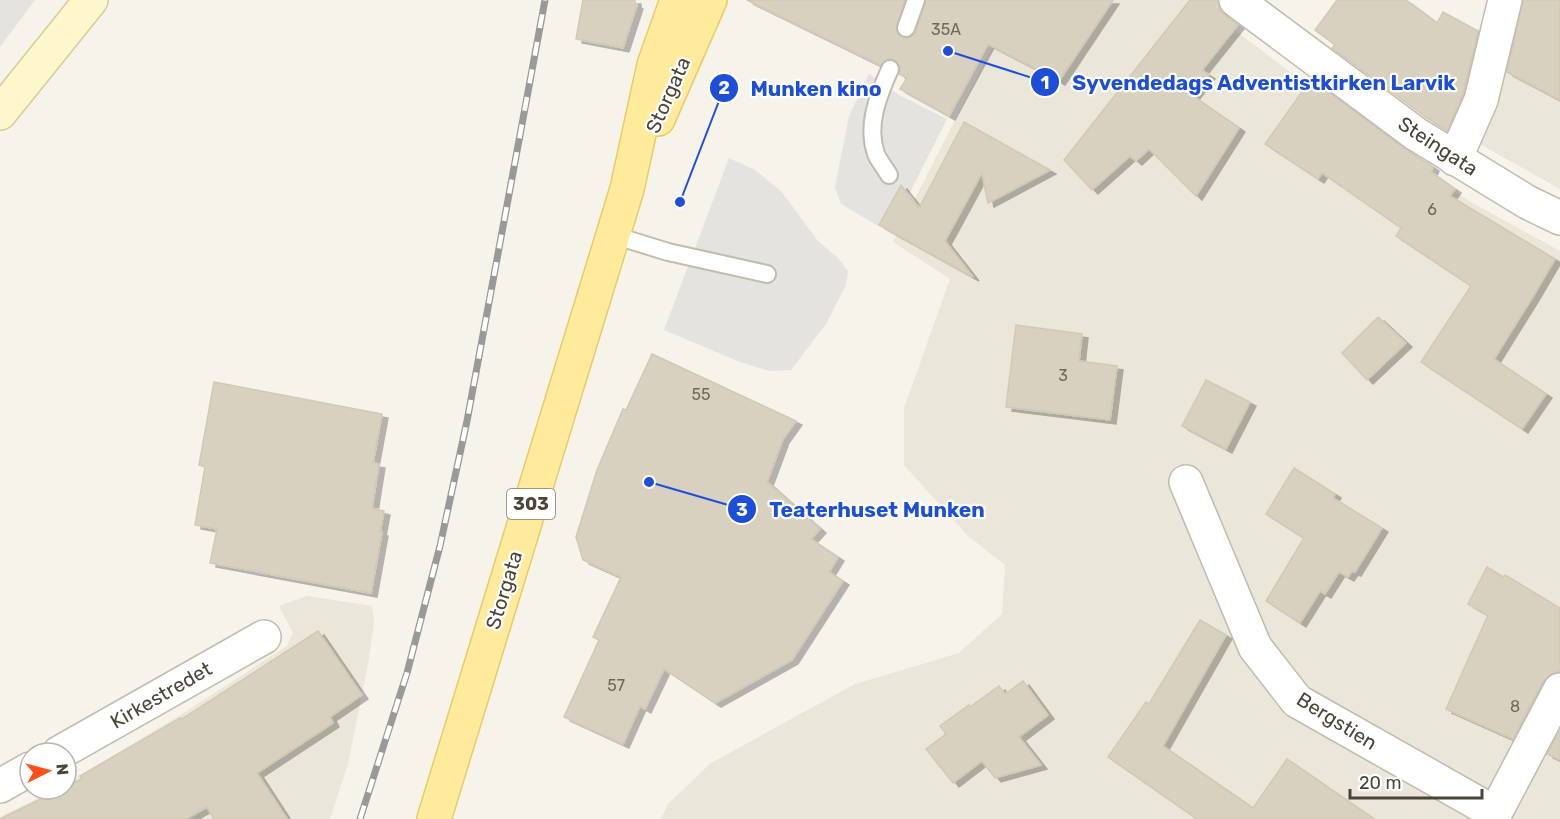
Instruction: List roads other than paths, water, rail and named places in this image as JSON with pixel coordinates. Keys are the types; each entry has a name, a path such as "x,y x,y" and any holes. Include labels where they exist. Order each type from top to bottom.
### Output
{"main road":[{"path":"0,113 91,0"},
{"name":"Storgata","path":"434,819 627,189 654,65 677,0"},
{"name":"Storgata","path":"627,189 710,0"}],"street":[{"name":"Steingata","path":"1236,0 1416,134 1527,202 1560,218"},
{"path":"1455,159 1481,100 1505,0"},
{"name":"Bergstien","path":"1186,482 1255,647 1297,701 1493,816"},
{"name":"Kirkestredet","path":"78,742 264,637"},
{"path":"1493,816 1560,690"},
{"path":"0,786 18,776"}],"lane":[{"path":"906,28 916,0"},
{"path":"889,175 876,153 872,121 879,95 890,69"},
{"path":"613,235 668,252 767,274"}],"railway":[{"path":"360,819 407,673 440,546 467,421 545,0"}],"place":[{"name":"Syvendedags Adventistkirken Larvik","path":"948,51"},
{"name":"Munken kino","path":"680,202"},
{"name":"Teaterhuset Munken","path":"649,482"}]}
